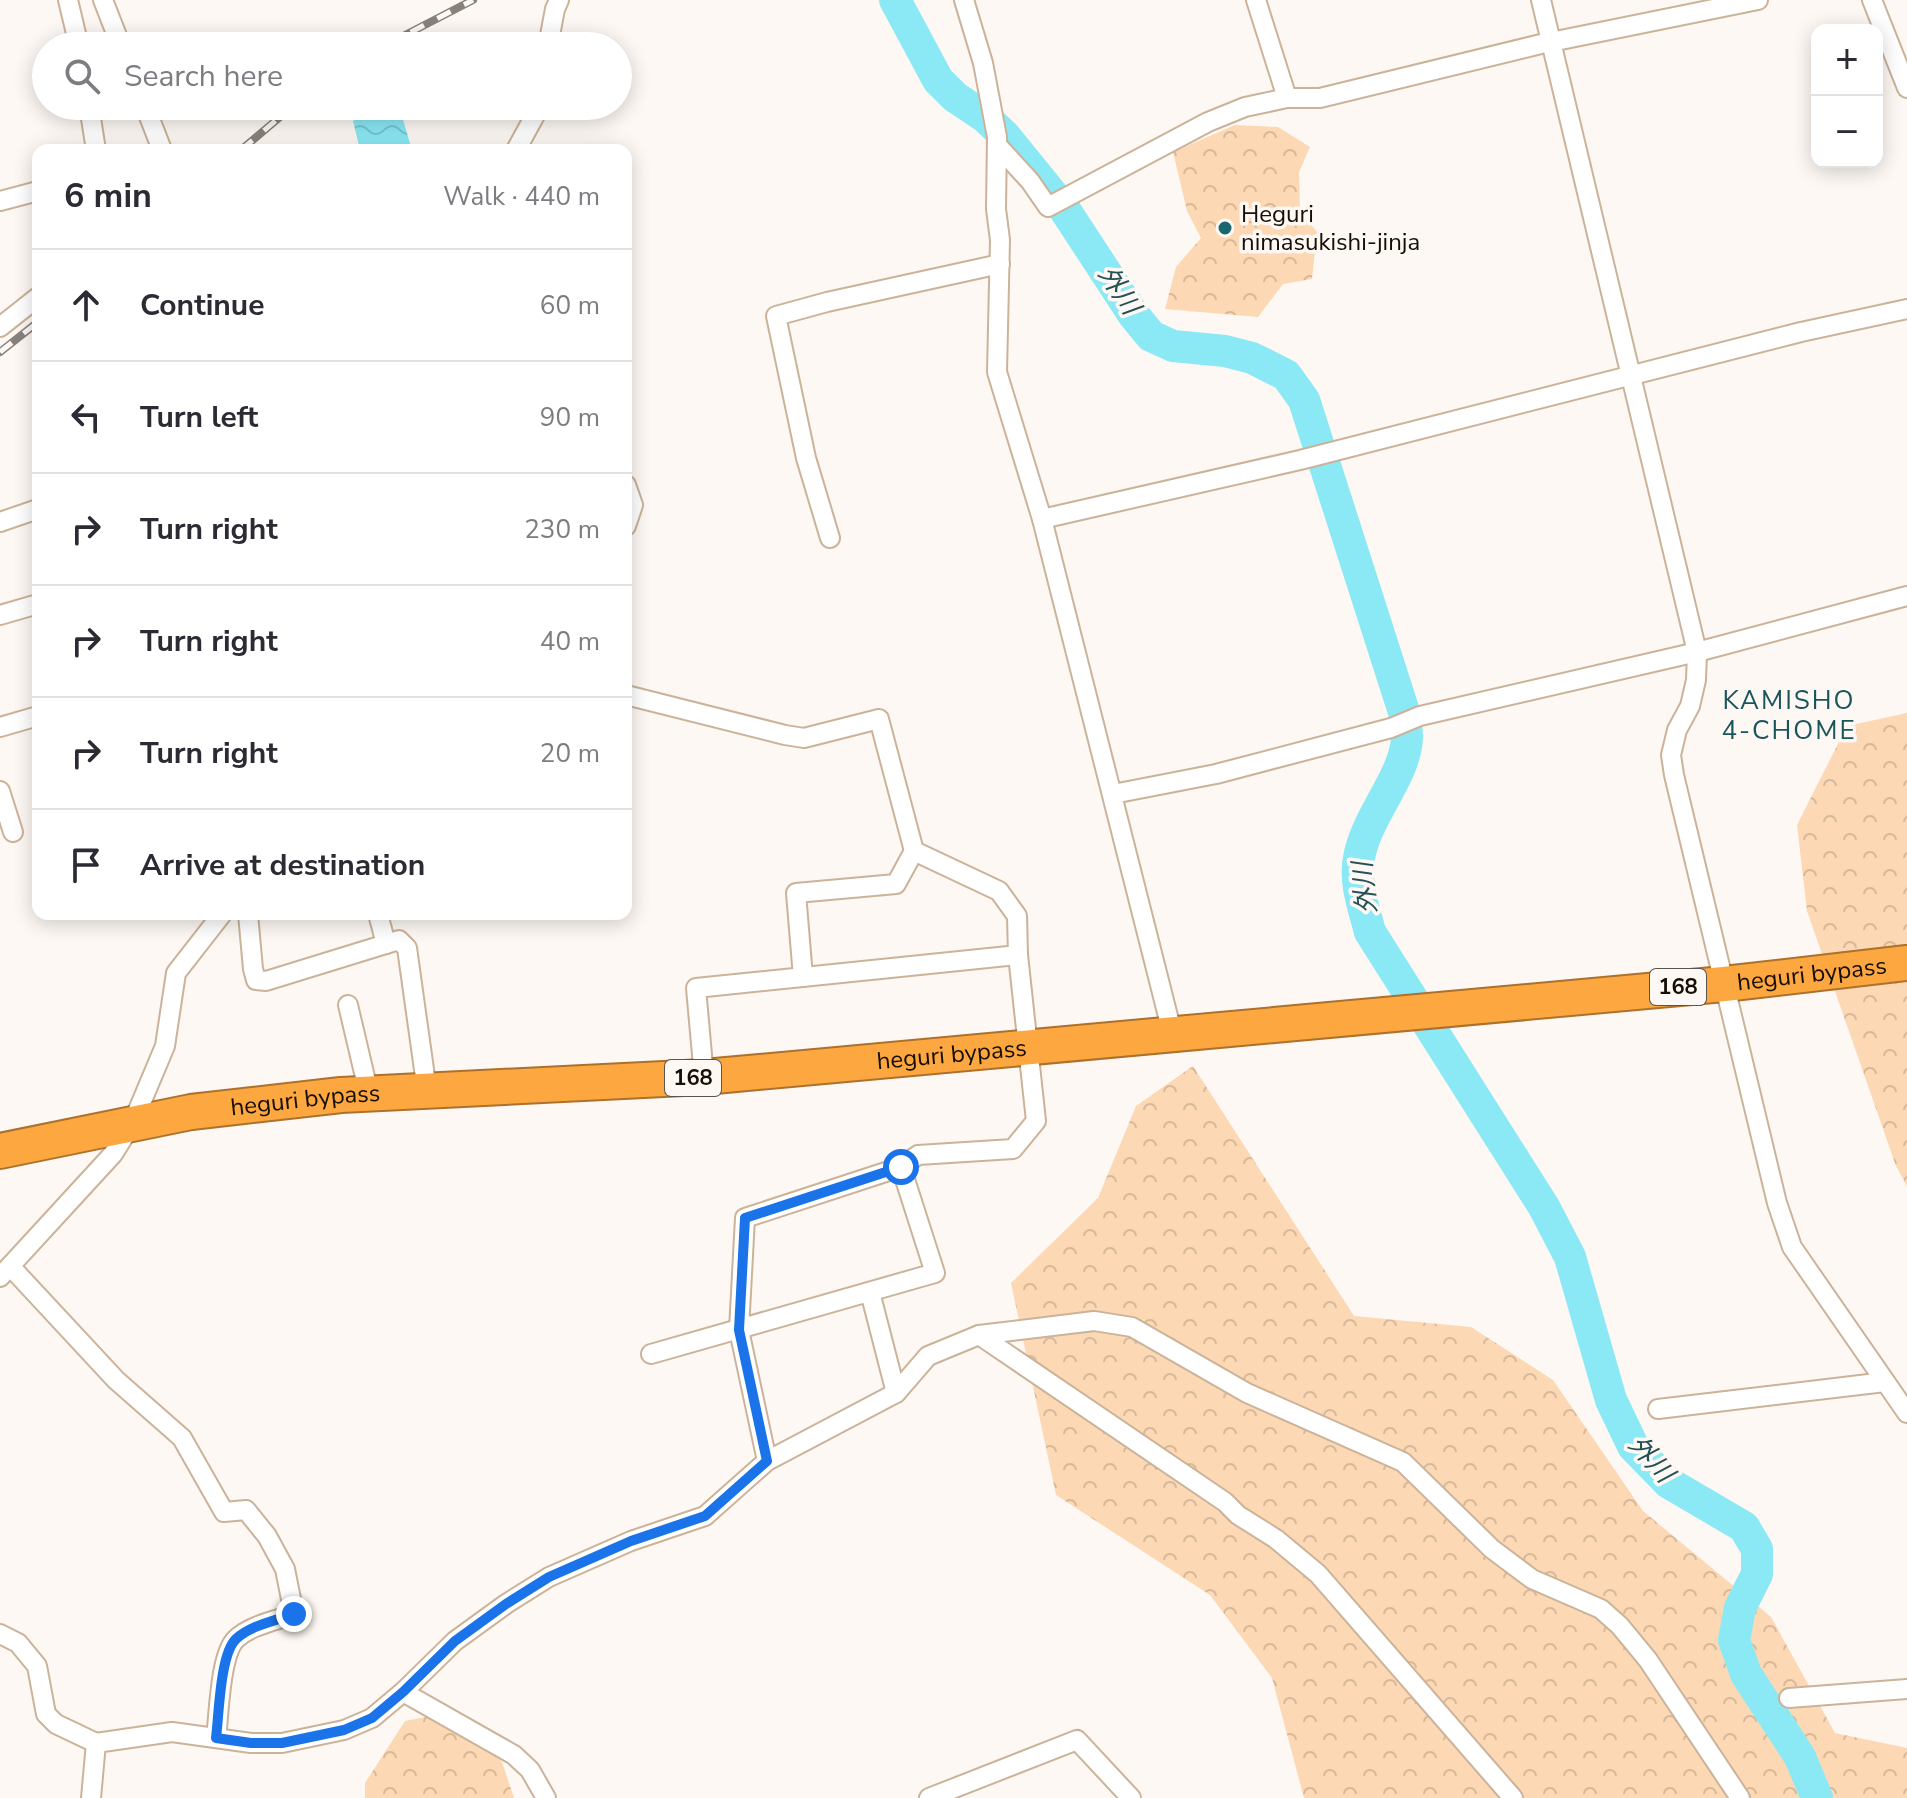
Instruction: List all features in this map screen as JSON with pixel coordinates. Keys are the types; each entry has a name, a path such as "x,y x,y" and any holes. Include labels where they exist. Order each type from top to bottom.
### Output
{"highway":[{"name":"heguri bypass","path":"1,1148 191,1112 369,1094 704,1077 1724,984 1907,963"}],"street":[{"path":"68,0 76,32"},
{"path":"103,0 116,32"},
{"path":"551,32 559,0"},
{"path":"964,0 983,63 997,141 996,209 1000,264 997,372 1042,519 1172,1032"},
{"path":"1256,0 1287,98"},
{"path":"1541,0 1697,652 1696,680 1690,706 1677,730 1671,755 1777,1203 1792,1247 1907,1413"},
{"path":"997,141 1048,207 1208,122 1245,107 1287,98 1320,98 1758,0"},
{"path":"1872,0 1900,46 1907,88"},
{"path":"91,120 95,144"},
{"path":"150,120 160,144"},
{"path":"519,144 532,120"},
{"path":"0,201 32,193"},
{"path":"830,538 806,458 776,316 1000,264"},
{"path":"0,327 32,302"},
{"path":"1042,519 1300,460 1801,332 1907,309"},
{"path":"0,522 32,511"},
{"path":"1113,794 1216,774 1391,728 1420,716 1697,652 1907,596"},
{"path":"0,615 32,606"},
{"path":"632,697 804,738 879,719 914,851 896,884 796,893 803,977"},
{"path":"0,727 32,718"},
{"path":"0,791 13,832"},
{"path":"767,1461 739,1330 745,1218 901,1167 918,1155 1013,1149 1036,1121 1018,955 1017,916 999,891 914,851"},
{"path":"216,1738 227,1656 234,1641 252,1628 294,1614 285,1569 267,1536 246,1510 224,1512 182,1438 116,1380 5,1272 113,1154 133,1122 165,1046 176,973 217,920"},
{"path":"249,920 256,980 266,981 399,940 407,948 427,1091"},
{"path":"380,920 386,944"},
{"path":"704,1077 696,988 1018,955"},
{"path":"348,1005 369,1094"},
{"path":"651,1354 935,1273 901,1167"},
{"path":"870,1292 896,1393"},
{"path":"0,1634 18,1643 37,1666 46,1714 56,1724 96,1743 172,1732 251,1743 282,1743 344,1730 372,1718 455,1641 506,1604 549,1577 631,1541 705,1516 767,1461 896,1393 928,1356 979,1335 1094,1321 1132,1327 1247,1393 1403,1462 1492,1549 1532,1579 1601,1609 1620,1626 1648,1660 1740,1798"},
{"path":"979,1335 1225,1502 1318,1574 1513,1798"},
{"path":"1658,1409 1885,1382"},
{"path":"1789,1698 1907,1689"},
{"path":"403,1692 514,1755 530,1770 546,1798"},
{"path":"929,1798 1077,1740 1131,1798"},
{"path":"91,1798 96,1743"}],"green space":[{"path":"1235,125 1278,127 1310,147 1299,172 1300,211 1317,232 1312,279 1283,284 1258,317 1165,309 1176,267 1201,238 1187,211 1173,152"},
{"path":"1907,713 1907,1186 1896,1166 1807,911 1797,825 1847,726"},
{"path":"1193,1066 1354,1316 1471,1327 1553,1380 1643,1511 1771,1617 1835,1733 1907,1748 1907,1798 1304,1798 1272,1678 1210,1595 1056,1495 1011,1283 1098,1198 1136,1106"},
{"path":"456,1711 502,1762 514,1798 365,1798 365,1783 405,1721"}],"water":[{"path":"403,120 410,144 359,144 353,121"}],"waterway":[{"name":"外川","path":"895,0 938,80 1005,136 1065,210 1133,314 1151,336 1173,346 1225,351 1252,358 1286,375 1304,400 1404,712 1406,728 1405,752 1400,766 1369,827 1359,858 1359,886 1370,932 1544,1207 1570,1257 1611,1400 1633,1446 1669,1483 1744,1527 1757,1549 1757,1574 1740,1608 1734,1640 1746,1674 1800,1757 1817,1798"}],"railway":[{"path":"411,32 473,0"},
{"path":"248,144 276,120"},
{"path":"0,352 32,327"}],"place":[{"name":"Heguri nimasukishi-jinja","path":"1225,228"}],"district":[{"name":"KAMISHO 4-CHOME","path":"1789,715"}],"route":[{"path":"294,1614 252,1628 234,1641 227,1656 216,1738 282,1743 344,1730 372,1718 455,1641 549,1577 631,1541 705,1516 767,1461 739,1330 745,1218 901,1167"}]}
